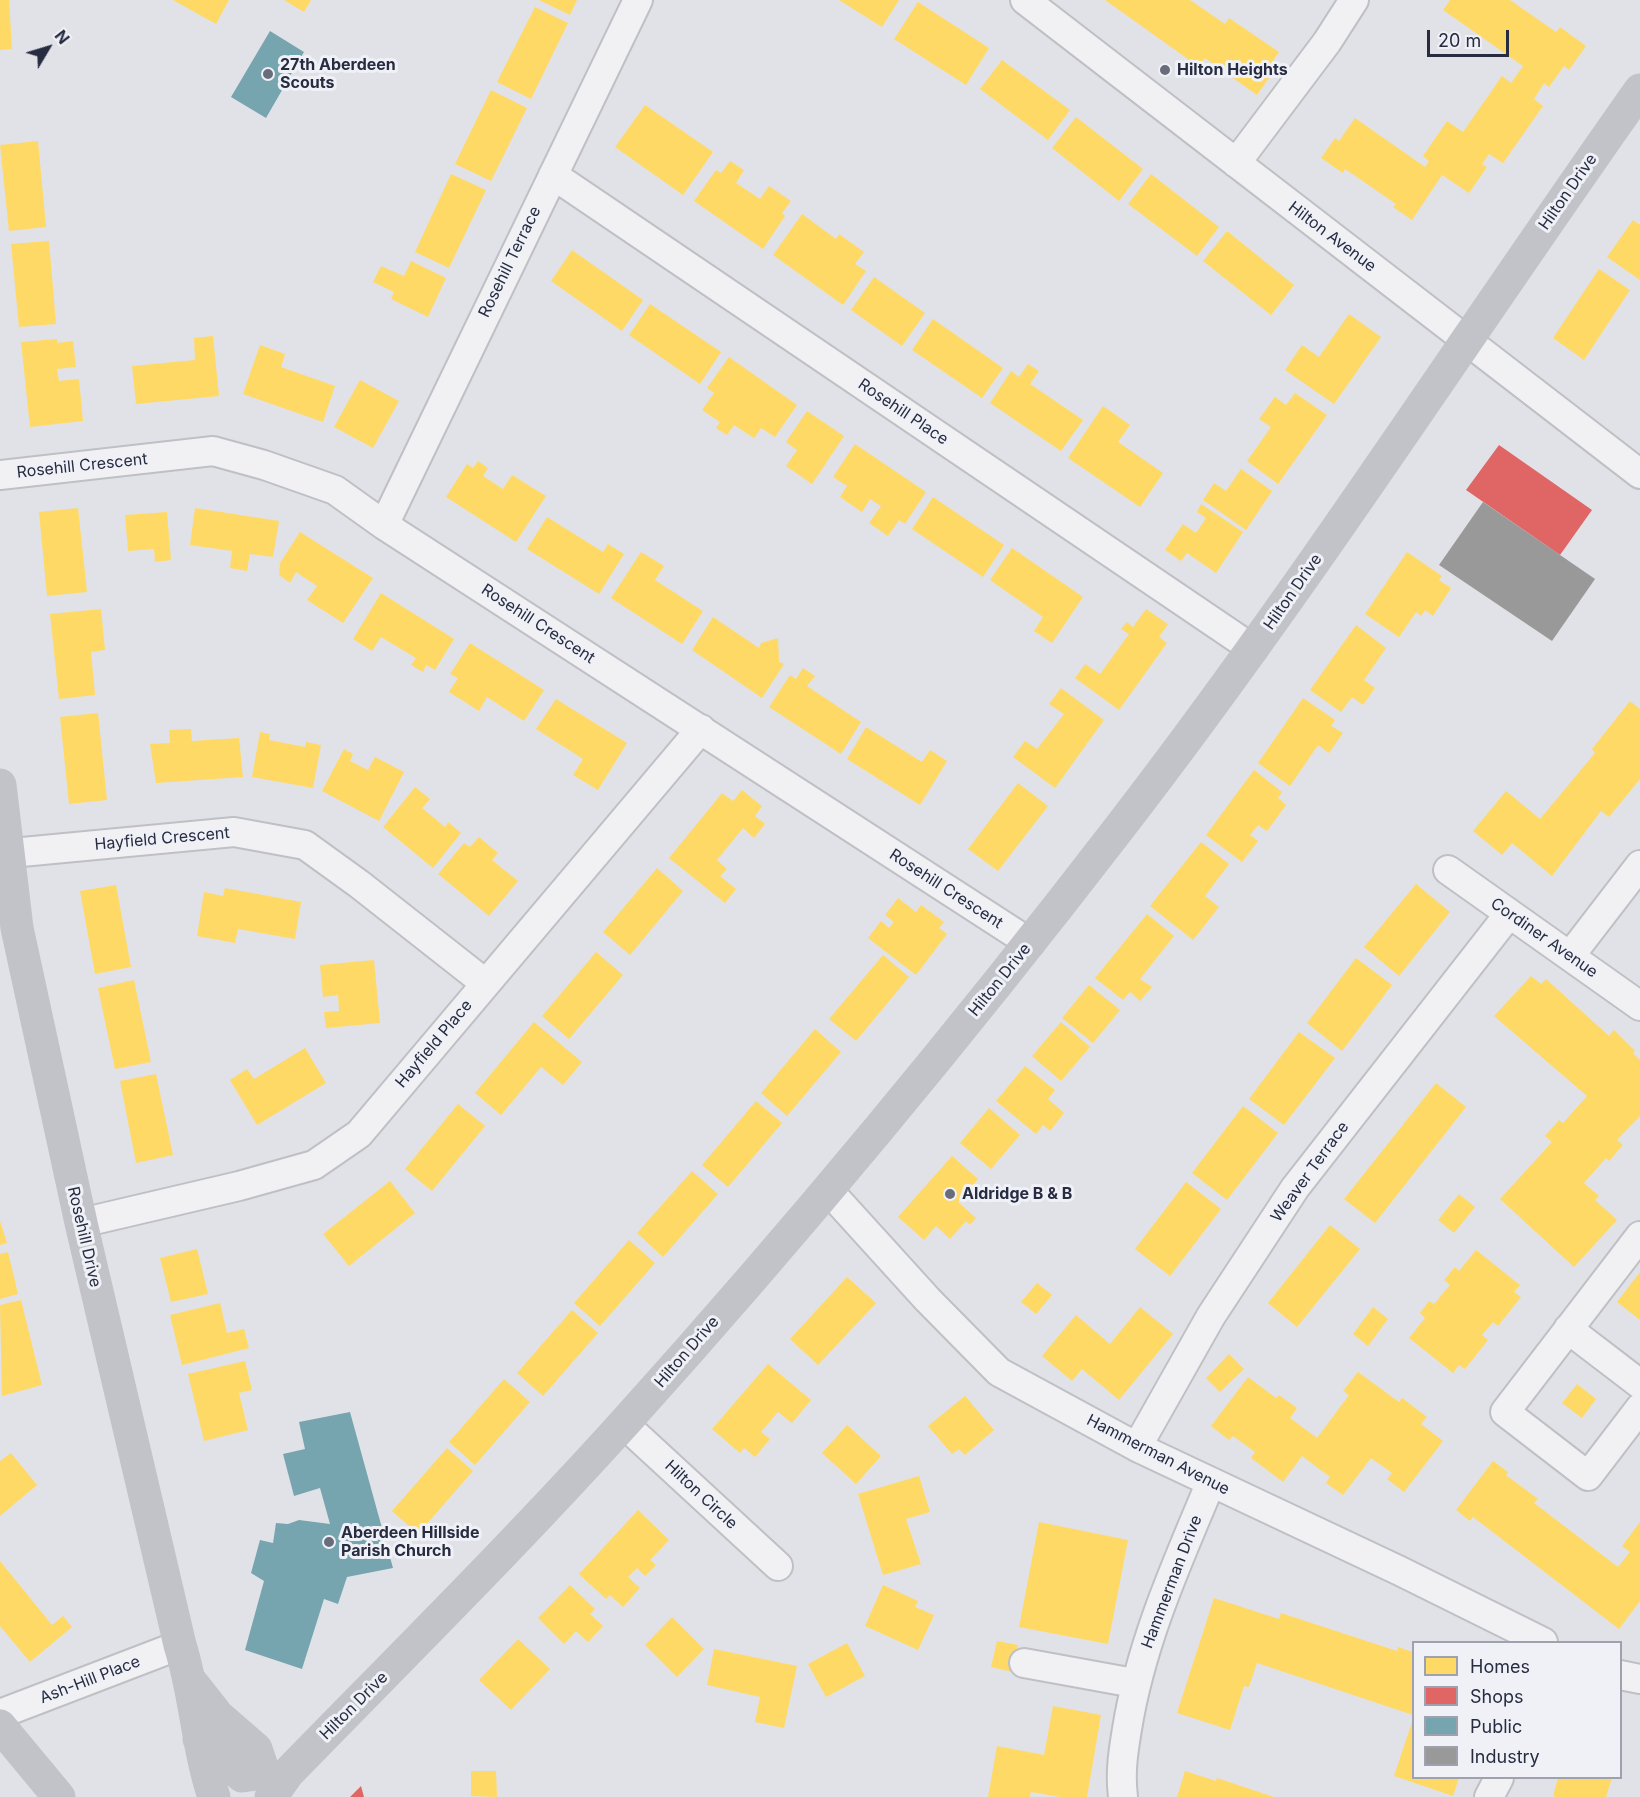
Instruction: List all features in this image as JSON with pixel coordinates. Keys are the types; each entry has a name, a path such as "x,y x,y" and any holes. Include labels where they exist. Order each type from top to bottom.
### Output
{"street":[{"name":"Rosehill Terrace","path":"384,525 638,0"},
{"path":"1236,163 1327,42 1354,0"},
{"name":"Hilton Avenue","path":"1029,1 1640,474"},
{"name":"Hilton Drive","path":"271,1785 624,1424 829,1191 1030,943 1253,649 1640,90"},
{"name":"Rosehill Place","path":"553,175 1253,649"},
{"name":"Rosehill Crescent","path":"0,475 213,451 264,465 335,490 384,525 1030,943"},
{"name":"Hayfield Place","path":"81,1222 239,1186 314,1165 360,1134 700,729"},
{"name":"Rosehill Drive","path":"0,785 3,853 17,928 81,1222 180,1645 192,1683 203,1763 214,1797"},
{"name":"Hayfield Crescent","path":"3,853 234,832 305,845 359,884 485,983"},
{"path":"1570,956 1640,866"},
{"name":"Cordiner Avenue","path":"1448,870 1640,1006"},
{"name":"Weaver Terrace","path":"1137,1447 1211,1316 1295,1188 1509,914"},
{"name":"Hammerman Avenue","path":"829,1191 928,1300 999,1372 1137,1447 1400,1571 1541,1641"},
{"path":"1640,1236 1505,1412 1588,1476 1640,1408"},
{"path":"1568,1329 1640,1384"},
{"name":"Hilton Circle","path":"624,1424 778,1566"},
{"name":"Hammerman Drive","path":"1123,1797 1120,1774 1134,1683 1169,1580 1211,1482"},
{"name":"Ash-Hill Place","path":"0,1714 180,1645"},
{"path":"1024,1663 1134,1683"},
{"path":"1622,1675 1640,1679"},
{"name":"Rosehill Drive","path":"192,1683 218,1716 256,1749 271,1785"},
{"path":"0,1726 59,1797"},
{"path":"199,1739 242,1776 271,1785"},
{"path":"1489,1797 1498,1779"}],"building: Homes":[{"path":"0,0 9,0 12,49 0,50"},
{"path":"173,0 229,0 216,24"},
{"path":"284,0 311,0 304,12"},
{"path":"539,0 577,0 570,15"},
{"path":"839,0 899,0 882,27"},
{"path":"1105,0 1190,0 1225,24 1229,18 1279,52 1266,71 1271,75 1257,95 1205,58 1199,67"},
{"path":"1450,0 1510,0 1556,32 1560,27 1586,46 1569,70 1564,66 1549,87 1544,83 1534,99 1543,106 1503,163 1489,154 1482,164 1487,167 1469,193 1442,175 1412,220 1393,207 1396,204 1345,169 1343,173 1321,158 1335,138 1339,141 1355,118 1425,167 1429,161 1423,156 1447,121 1463,132 1502,76 1511,83 1523,66 1443,10"},
{"path":"918,2 989,48 966,85 894,39"},
{"path":"535,7 568,23 531,99 497,82"},
{"path":"1002,60 1070,110 1048,140 980,89"},
{"path":"491,90 527,108 491,181 455,164"},
{"path":"645,105 713,152 683,195 615,147"},
{"path":"1076,117 1143,169 1119,201 1052,148"},
{"path":"38,141 46,227 9,231 0,145"},
{"path":"730,161 744,170 736,183 760,199 769,186 791,201 782,213 785,216 763,249 694,201 716,170 721,173"},
{"path":"451,174 486,190 449,268 415,252"},
{"path":"1151,174 1219,227 1197,256 1128,204"},
{"path":"802,214 836,239 839,234 864,252 855,264 866,271 843,305 773,255"},
{"path":"1633,220 1640,225 1640,280 1607,257"},
{"path":"1227,231 1294,285 1271,315 1203,261"},
{"path":"49,241 56,324 19,327 11,244"},
{"path":"572,250 643,300 622,331 551,281"},
{"path":"411,261 446,278 428,317 391,299 394,292 373,282 381,266 404,276"},
{"path":"1599,269 1630,290 1584,360 1553,338"},
{"path":"874,277 925,313 902,346 851,310"},
{"path":"650,304 721,352 700,384 629,335"},
{"path":"1349,314 1381,337 1334,404 1285,370 1302,345 1319,357"},
{"path":"933,319 1003,368 982,398 912,350"},
{"path":"213,336 219,396 136,404 132,366 195,360 194,338"},
{"path":"57,339 57,343 73,341 76,367 57,369 59,381 79,379 83,421 30,427 21,342"},
{"path":"260,345 285,354 281,367 335,386 323,422 243,394"},
{"path":"729,357 797,405 775,437 761,428 754,438 734,425 727,435 716,428 720,422 702,410 714,393 707,388"},
{"path":"1028,364 1039,371 1030,384 1083,420 1061,451 990,403 1011,371 1019,377"},
{"path":"360,380 399,401 373,448 334,427"},
{"path":"1295,393 1327,415 1278,484 1247,461 1271,427 1259,419 1275,397 1286,405"},
{"path":"1103,406 1130,425 1118,442 1163,473 1140,507 1068,458"},
{"path":"807,411 844,436 812,484 786,466 797,450 786,442"},
{"path":"855,444 926,492 905,524 899,520 888,536 869,523 881,506 870,499 862,512 840,497 847,486 833,477"},
{"path":"478,461 488,468 483,476 503,489 512,475 546,496 516,542 446,497 467,464 473,468"},
{"path":"1241,469 1272,491 1246,530 1203,500 1214,483 1226,491"},
{"path":"933,497 1004,545 983,577 912,529"},
{"path":"1201,504 1243,532 1216,573 1187,553 1181,561 1165,550 1183,524 1196,533 1206,518 1197,512"},
{"path":"78,508 87,592 47,596 39,512"},
{"path":"195,508 279,521 273,557 250,554 247,571 230,568 232,551 190,545"},
{"path":"167,512 171,560 155,562 154,549 128,551 125,515"},
{"path":"547,517 603,552 608,544 624,554 599,594 527,549"},
{"path":"300,532 373,578 343,623 307,600 317,586 296,572 290,583 279,575 280,563"},
{"path":"1012,548 1083,597 1052,643 1034,631 1043,617 990,580"},
{"path":"641,552 664,566 655,580 703,611 682,644 611,598"},
{"path":"1407,552 1442,576 1439,580 1451,588 1433,616 1425,610 1421,616 1416,612 1399,637 1365,614"},
{"path":"381,593 454,639 435,670 426,665 423,672 411,665 416,658 381,637 372,651 353,639"},
{"path":"101,609 105,650 91,652 95,695 59,699 50,614"},
{"path":"1146,609 1168,624 1159,637 1167,643 1119,710 1075,678 1085,664 1100,674 1129,634 1121,629 1127,622 1133,627"},
{"path":"713,617 759,648 761,643 778,638 779,662 784,664 762,698 692,650"},
{"path":"1356,625 1386,648 1364,680 1375,688 1363,705 1352,697 1341,712 1310,690"},
{"path":"470,643 544,690 524,721 487,697 479,711 449,692 458,678 450,674"},
{"path":"803,668 815,676 807,686 861,722 841,754 769,707 790,675 796,679"},
{"path":"1061,688 1104,720 1055,788 1013,757 1025,741 1037,749 1064,714 1049,704"},
{"path":"1303,698 1335,720 1331,726 1343,733 1329,753 1318,745 1290,786 1258,763"},
{"path":"556,699 627,743 598,790 573,775 583,759 536,729"},
{"path":"1630,701 1640,709 1640,779 1609,817 1601,811 1552,876 1512,843 1502,855 1473,831 1506,791 1540,819 1595,753 1592,749"},
{"path":"98,713 107,800 69,804 60,717"},
{"path":"866,727 922,762 930,750 947,761 920,805 847,759"},
{"path":"191,729 192,741 239,738 243,777 156,783 150,744 170,743 169,730"},
{"path":"260,732 270,734 269,740 305,747 306,742 321,745 313,788 252,777"},
{"path":"344,749 353,754 350,761 368,770 375,757 404,772 379,821 322,791"},
{"path":"1254,770 1282,792 1278,798 1286,805 1267,831 1258,825 1250,835 1258,841 1242,862 1206,835"},
{"path":"1018,783 1048,806 998,871 968,849"},
{"path":"415,787 430,799 422,808 445,827 448,822 461,833 433,868 383,827"},
{"path":"742,790 762,806 755,816 765,824 754,838 743,828 717,860 727,869 720,876 736,889 725,903 669,858 722,793 733,801"},
{"path":"479,837 498,853 492,860 518,881 489,916 438,874 464,843 470,847"},
{"path":"1201,842 1229,864 1205,896 1219,907 1193,940 1150,906"},
{"path":"657,868 683,891 630,955 603,932"},
{"path":"1416,884 1450,912 1399,976 1364,947"},
{"path":"116,885 131,967 95,974 80,891"},
{"path":"225,888 301,902 295,939 238,929 235,943 197,936 204,892 223,896"},
{"path":"898,898 916,912 921,905 944,922 939,928 947,934 916,975 868,938 881,921 889,928 894,922 885,915"},
{"path":"1147,914 1174,936 1140,979 1152,987 1140,1001 1130,992 1123,1000 1095,978"},
{"path":"596,952 623,975 569,1039 542,1016"},
{"path":"883,955 909,977 856,1041 829,1019"},
{"path":"1356,958 1392,985 1342,1051 1307,1023"},
{"path":"374,960 380,1023 326,1028 324,1012 339,1011 338,995 323,997 320,965"},
{"path":"1531,976 1541,984 1546,979 1609,1036 1614,1030 1635,1051 1633,1053 1640,1060 1640,1116 1617,1140 1623,1145 1609,1161 1606,1158 1584,1183 1599,1196 1595,1200 1617,1220 1574,1267 1500,1199 1552,1142 1545,1136 1559,1120 1563,1123 1587,1096 1494,1016"},
{"path":"134,980 151,1062 115,1069 98,988"},
{"path":"1089,985 1120,1010 1093,1043 1062,1018"},
{"path":"534,1022 582,1062 563,1085 541,1067 501,1115 475,1093"},
{"path":"1061,1022 1090,1047 1061,1081 1032,1056"},
{"path":"815,1029 841,1052 787,1116 761,1093"},
{"path":"1299,1032 1335,1058 1284,1125 1249,1099"},
{"path":"305,1048 326,1083 257,1125 230,1080 247,1069 254,1079"},
{"path":"1025,1066 1055,1090 1048,1099 1064,1113 1050,1131 1043,1125 1036,1134 996,1101"},
{"path":"156,1074 173,1155 136,1163 120,1081"},
{"path":"1436,1083 1466,1107 1375,1223 1344,1199"},
{"path":"756,1101 782,1123 728,1187 702,1165"},
{"path":"458,1104 485,1126 432,1191 405,1169"},
{"path":"1243,1106 1278,1133 1227,1200 1192,1173"},
{"path":"989,1108 1020,1135 991,1169 960,1143"},
{"path":"952,1156 978,1179 958,1202 976,1218 970,1225 966,1221 950,1239 936,1226 924,1240 898,1217"},
{"path":"692,1171 718,1194 663,1257 637,1233"},
{"path":"390,1181 415,1213 349,1266 323,1234"},
{"path":"1186,1182 1221,1209 1170,1276 1135,1249"},
{"path":"1459,1194 1475,1207 1454,1233 1438,1220"},
{"path":"0,1221 7,1243 0,1245"},
{"path":"1330,1225 1360,1249 1297,1327 1268,1303"},
{"path":"629,1240 655,1263 600,1326 574,1303"},
{"path":"197,1249 208,1294 171,1302 160,1258"},
{"path":"1476,1250 1520,1285 1514,1292 1521,1297 1498,1326 1493,1322 1482,1335 1488,1340 1465,1369 1459,1365 1453,1373 1409,1338 1425,1318 1420,1313 1429,1301 1434,1304 1450,1285 1444,1280 1455,1267 1459,1271"},
{"path":"8,1252 18,1294 0,1299 0,1254"},
{"path":"1640,1272 1640,1320 1617,1302"},
{"path":"847,1277 876,1303 818,1365 790,1339"},
{"path":"1037,1283 1052,1295 1036,1314 1021,1302"},
{"path":"21,1300 42,1385 2,1396 0,1305"},
{"path":"220,1303 227,1333 244,1329 249,1348 182,1365 170,1315"},
{"path":"1140,1307 1173,1334 1119,1400 1082,1369 1072,1381 1042,1356 1076,1315 1110,1344"},
{"path":"1373,1307 1388,1319 1368,1346 1353,1334"},
{"path":"572,1310 598,1333 543,1396 517,1373"},
{"path":"1229,1354 1244,1369 1220,1392 1206,1378"},
{"path":"245,1361 252,1390 239,1393 248,1430 204,1441 188,1374"},
{"path":"768,1364 811,1400 792,1423 778,1412 761,1432 770,1439 755,1457 744,1448 740,1453 712,1429"},
{"path":"1358,1372 1399,1402 1402,1398 1427,1417 1421,1424 1443,1441 1404,1492 1387,1479 1392,1473 1371,1458 1343,1495 1326,1483 1330,1477 1302,1456 1283,1482 1251,1458 1255,1452 1233,1436 1229,1440 1211,1426 1248,1377 1276,1398 1279,1395 1297,1408 1290,1418 1317,1438 1349,1395 1343,1391"},
{"path":"504,1379 530,1402 475,1465 449,1442"},
{"path":"1577,1384 1596,1399 1582,1418 1562,1403"},
{"path":"965,1396 994,1430 965,1455 959,1449 952,1454 928,1426"},
{"path":"847,1425 881,1456 856,1484 822,1453"},
{"path":"447,1448 473,1471 418,1534 392,1511"},
{"path":"11,1453 37,1485 0,1516 0,1461"},
{"path":"1493,1461 1508,1472 1506,1475 1538,1499 1534,1503 1618,1567 1630,1552 1622,1546 1640,1522 1640,1601 1619,1629 1473,1517 1470,1521 1456,1510"},
{"path":"919,1476 930,1512 906,1519 921,1564 883,1575 858,1494"},
{"path":"638,1510 669,1540 650,1560 656,1565 645,1576 637,1568 628,1577 640,1588 623,1607 610,1595 606,1599 579,1574"},
{"path":"1039,1522 1128,1540 1108,1644 1019,1627"},
{"path":"0,1561 52,1625 63,1616 72,1627 30,1662 0,1626"},
{"path":"570,1585 595,1609 590,1614 603,1626 588,1642 576,1631 564,1644 538,1618"},
{"path":"883,1585 918,1601 915,1607 934,1615 918,1650 865,1626"},
{"path":"1214,1598 1279,1619 1281,1613 1397,1651 1398,1647 1412,1652 1412,1715 1257,1663 1249,1687 1244,1686 1230,1730 1177,1713"},
{"path":"672,1617 704,1649 677,1677 645,1645"},
{"path":"518,1639 550,1669 511,1710 479,1680"},
{"path":"997,1641 1018,1645 1012,1672 991,1667"},
{"path":"847,1643 865,1676 826,1697 808,1664"},
{"path":"714,1649 797,1666 784,1728 755,1722 760,1697 707,1685"},
{"path":"1053,1706 1101,1715 1087,1797 1060,1797 1031,1792 1030,1797 988,1797 997,1746 1044,1755"},
{"path":"1412,1722 1412,1779 1459,1779 1453,1796 1394,1776"},
{"path":"471,1771 496,1771 497,1797 471,1796"},
{"path":"1185,1771 1216,1781 1217,1778 1274,1797 1177,1797"},
{"path":"1558,1779 1612,1779 1606,1797 1553,1796"}],"building: Shops":[{"path":"1499,445 1592,510 1560,555 1466,490"},
{"path":"361,1786 364,1797 350,1797"}],"building: Public":[{"name":"27th Aberdeen Scouts","path":"270,31 304,52 266,118 231,97"},
{"name":"Aberdeen Hillside Parish Church","path":"350,1412 393,1568 347,1577 338,1604 324,1599 302,1669 245,1650 264,1581 251,1573 260,1540 273,1543 276,1523 288,1524 299,1520 330,1524 320,1488 294,1496 283,1454 305,1449 299,1422"}],"building: Industry":[{"path":"1483,502 1595,579 1552,641 1439,565"}],"place":[{"name":"Hilton Heights","path":"1165,70"},
{"name":"27th Aberdeen Scouts","path":"268,74"},
{"name":"Aldridge B & B","path":"950,1194"},
{"name":"Aberdeen Hillside Parish Church","path":"329,1542"}]}
